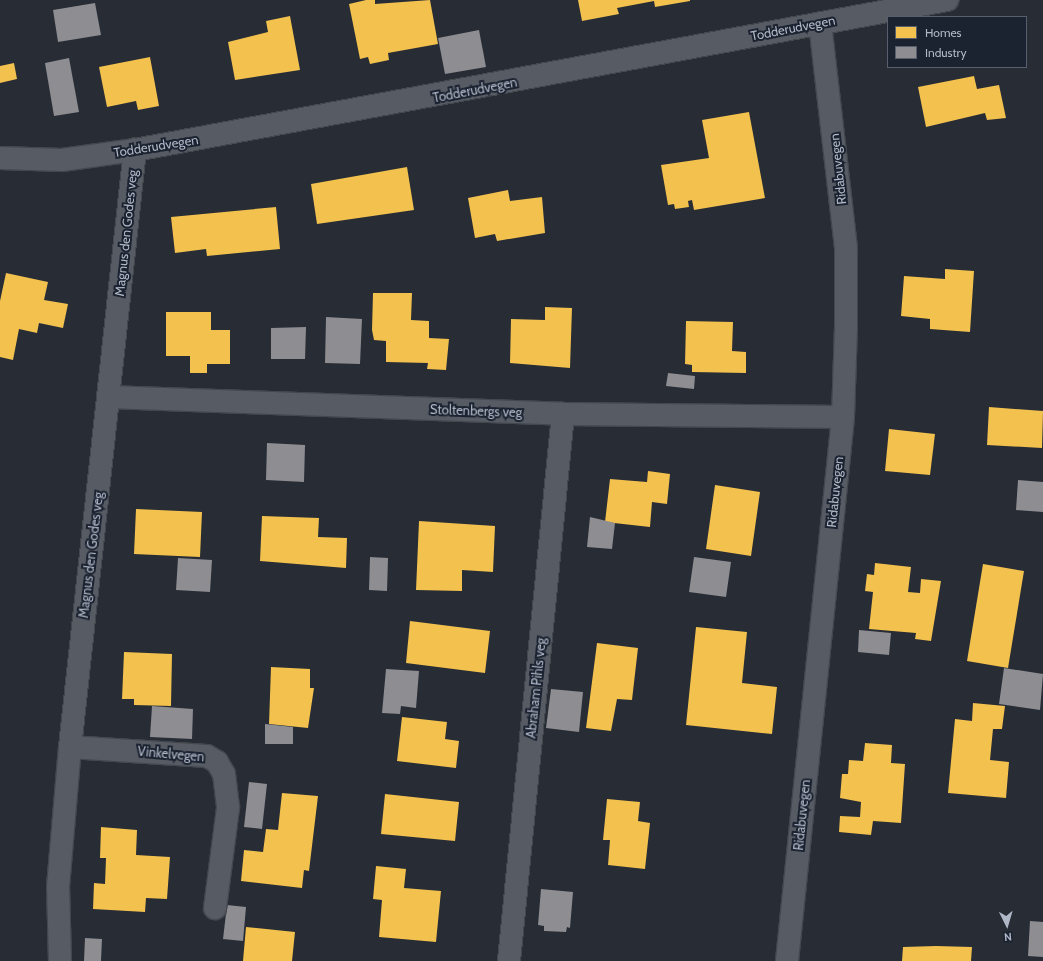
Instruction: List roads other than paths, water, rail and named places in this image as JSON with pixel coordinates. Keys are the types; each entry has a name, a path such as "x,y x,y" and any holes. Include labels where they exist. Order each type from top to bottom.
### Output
{"street":[{"name":"Todderudvegen","path":"0,158 62,160 135,150 440,97 820,23 947,0"},
{"name":"Ridabuvegen","path":"787,961 843,417 846,248 820,23"},
{"name":"Magnus den Godes veg","path":"60,961 58,887 70,747 135,150"},
{"name":"Stoltenbergs veg","path":"109,397 563,414 843,417"},
{"name":"Abraham Pihls veg","path":"509,961 563,414"},
{"name":"Vinkelvegen","path":"70,747 207,756 217,762 224,774 228,808 215,908"}]}
